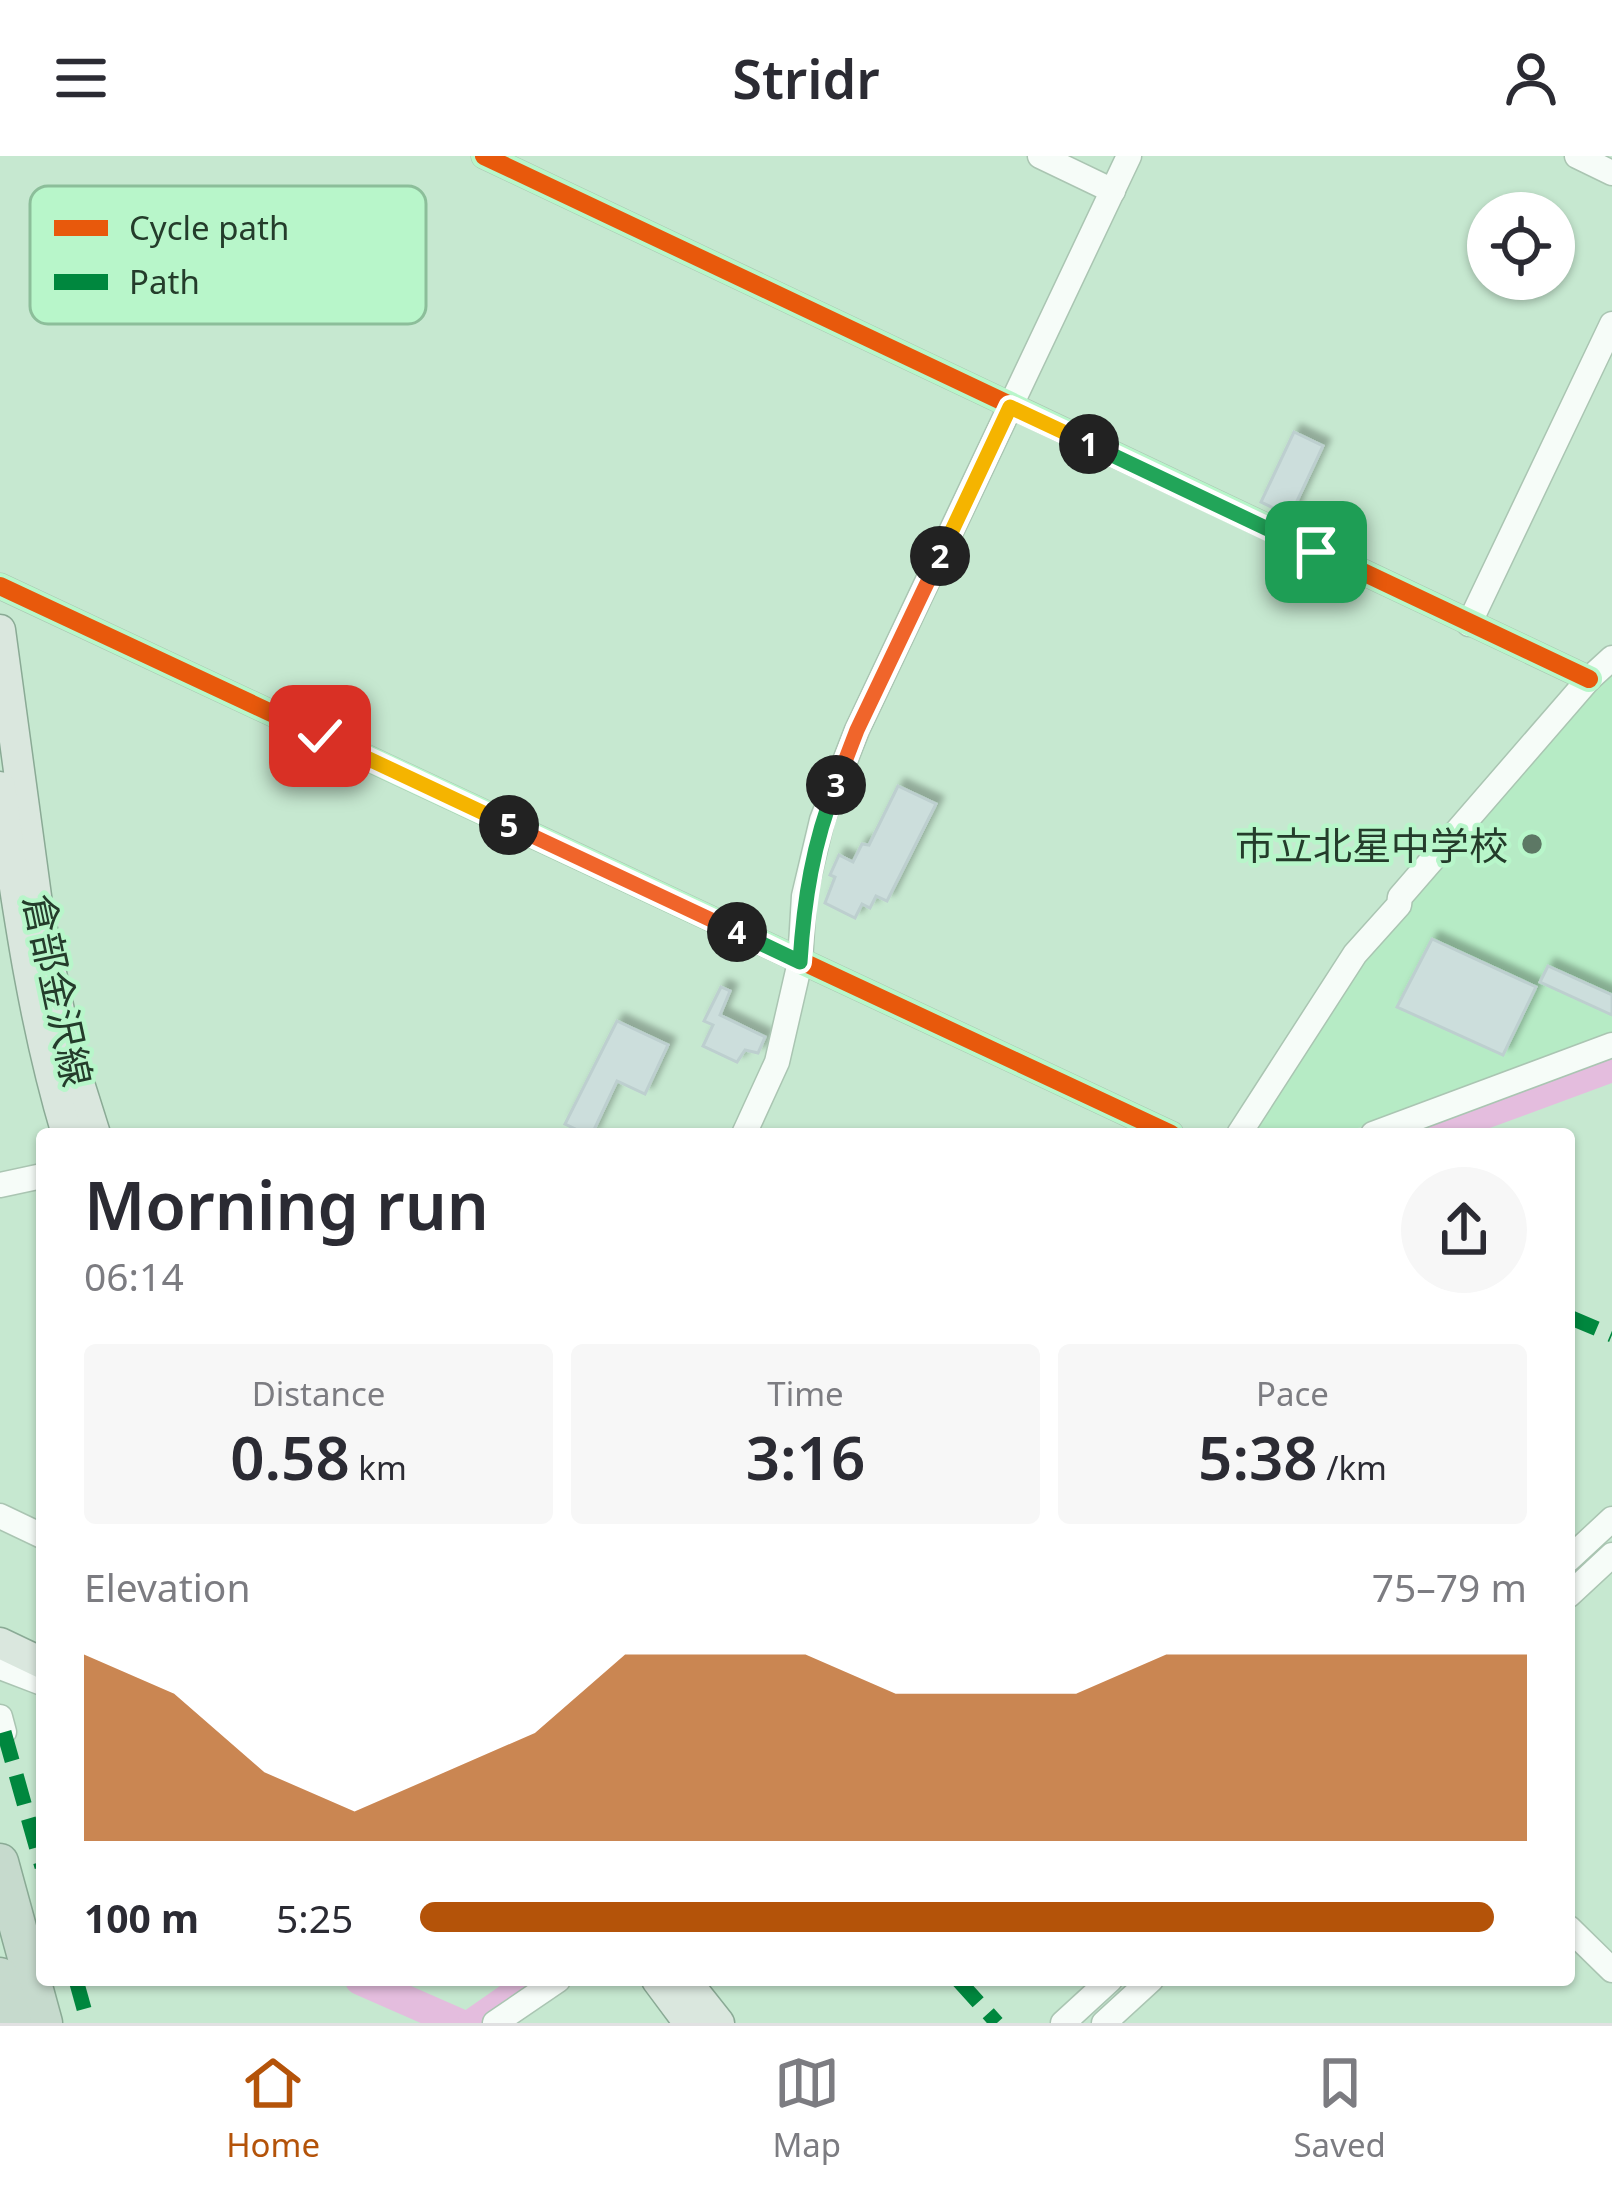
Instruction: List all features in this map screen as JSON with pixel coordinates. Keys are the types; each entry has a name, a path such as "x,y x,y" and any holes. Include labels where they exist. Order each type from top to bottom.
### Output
{"highway":[{"path":"0,1862 44,2023"},
{"path":"0,1976 13,2023"}],"main road":[{"name":"倉部金沢線","path":"0,630 38,910 65,1039 93,1128"},
{"name":"倉部金沢線","path":"0,787 22,935 65,1128"},
{"path":"0,1643 36,1660"},
{"path":"661,1986 689,2023"},
{"path":"690,1986 718,2023"}],"street":[{"path":"484,156 1589,679"},
{"path":"1040,156 1113,191"},
{"path":"747,1128 777,1062 800,962 804,896 822,820 857,730 1129,156"},
{"path":"1577,156 1612,173"},
{"path":"1469,624 1612,324"},
{"path":"0,586 1158,1128"},
{"path":"1243,1128 1355,953 1612,658"},
{"path":"1389,1128 1612,1045"},
{"path":"0,1185 36,1177"},
{"path":"0,1516 36,1533"},
{"path":"1575,1554 1612,1520"},
{"path":"1575,1589 1612,1555"},
{"path":"0,1627 36,1644"},
{"path":"0,1667 36,1681"},
{"path":"0,1717 4,1732 0,1734"},
{"path":"1575,1934 1612,1970"},
{"path":"495,2023 549,1986"},
{"path":"1064,2023 1104,1986"},
{"path":"1104,2023 1144,1986"}],"shaded area":[{"name":"市立北星中学校","path":"1612,663 1612,1035 1357,1128 1250,1128 1355,966"}],"building":[{"path":"1294,432 1323,446 1290,516 1261,502"},
{"path":"898,786 936,804 887,901 876,896 870,908 862,904 855,918 825,903 835,877 830,875 839,855 853,862 862,844 869,845"},
{"path":"1432,939 1536,987 1503,1055 1397,1007"},
{"path":"1548,966 1612,995 1612,1015 1540,982"},
{"path":"721,987 730,991 720,1015 765,1037 758,1053 745,1050 737,1062 703,1046 713,1025 704,1021"},
{"path":"617,1021 668,1045 645,1094 617,1081 595,1128 565,1124"}],"waterway":[{"path":"1446,1128 1612,1067"},
{"path":"374,1986 458,2023"},
{"path":"473,2023 526,1986"}],"marked path":[{"path":"1575,1320 1612,1335"},
{"path":"4,1732 36,1846"},
{"path":"78,1986 88,2023"},
{"path":"963,1986 997,2023"}],"cycle path":[{"path":"484,156 1589,679"},
{"path":"0,586 1158,1128"}],"place":[{"name":"市立北星中学校","path":"1532,844"}],"route":[{"path":"320,736 800,962 804,896 822,820 857,730 1010,407 1316,552"}]}
